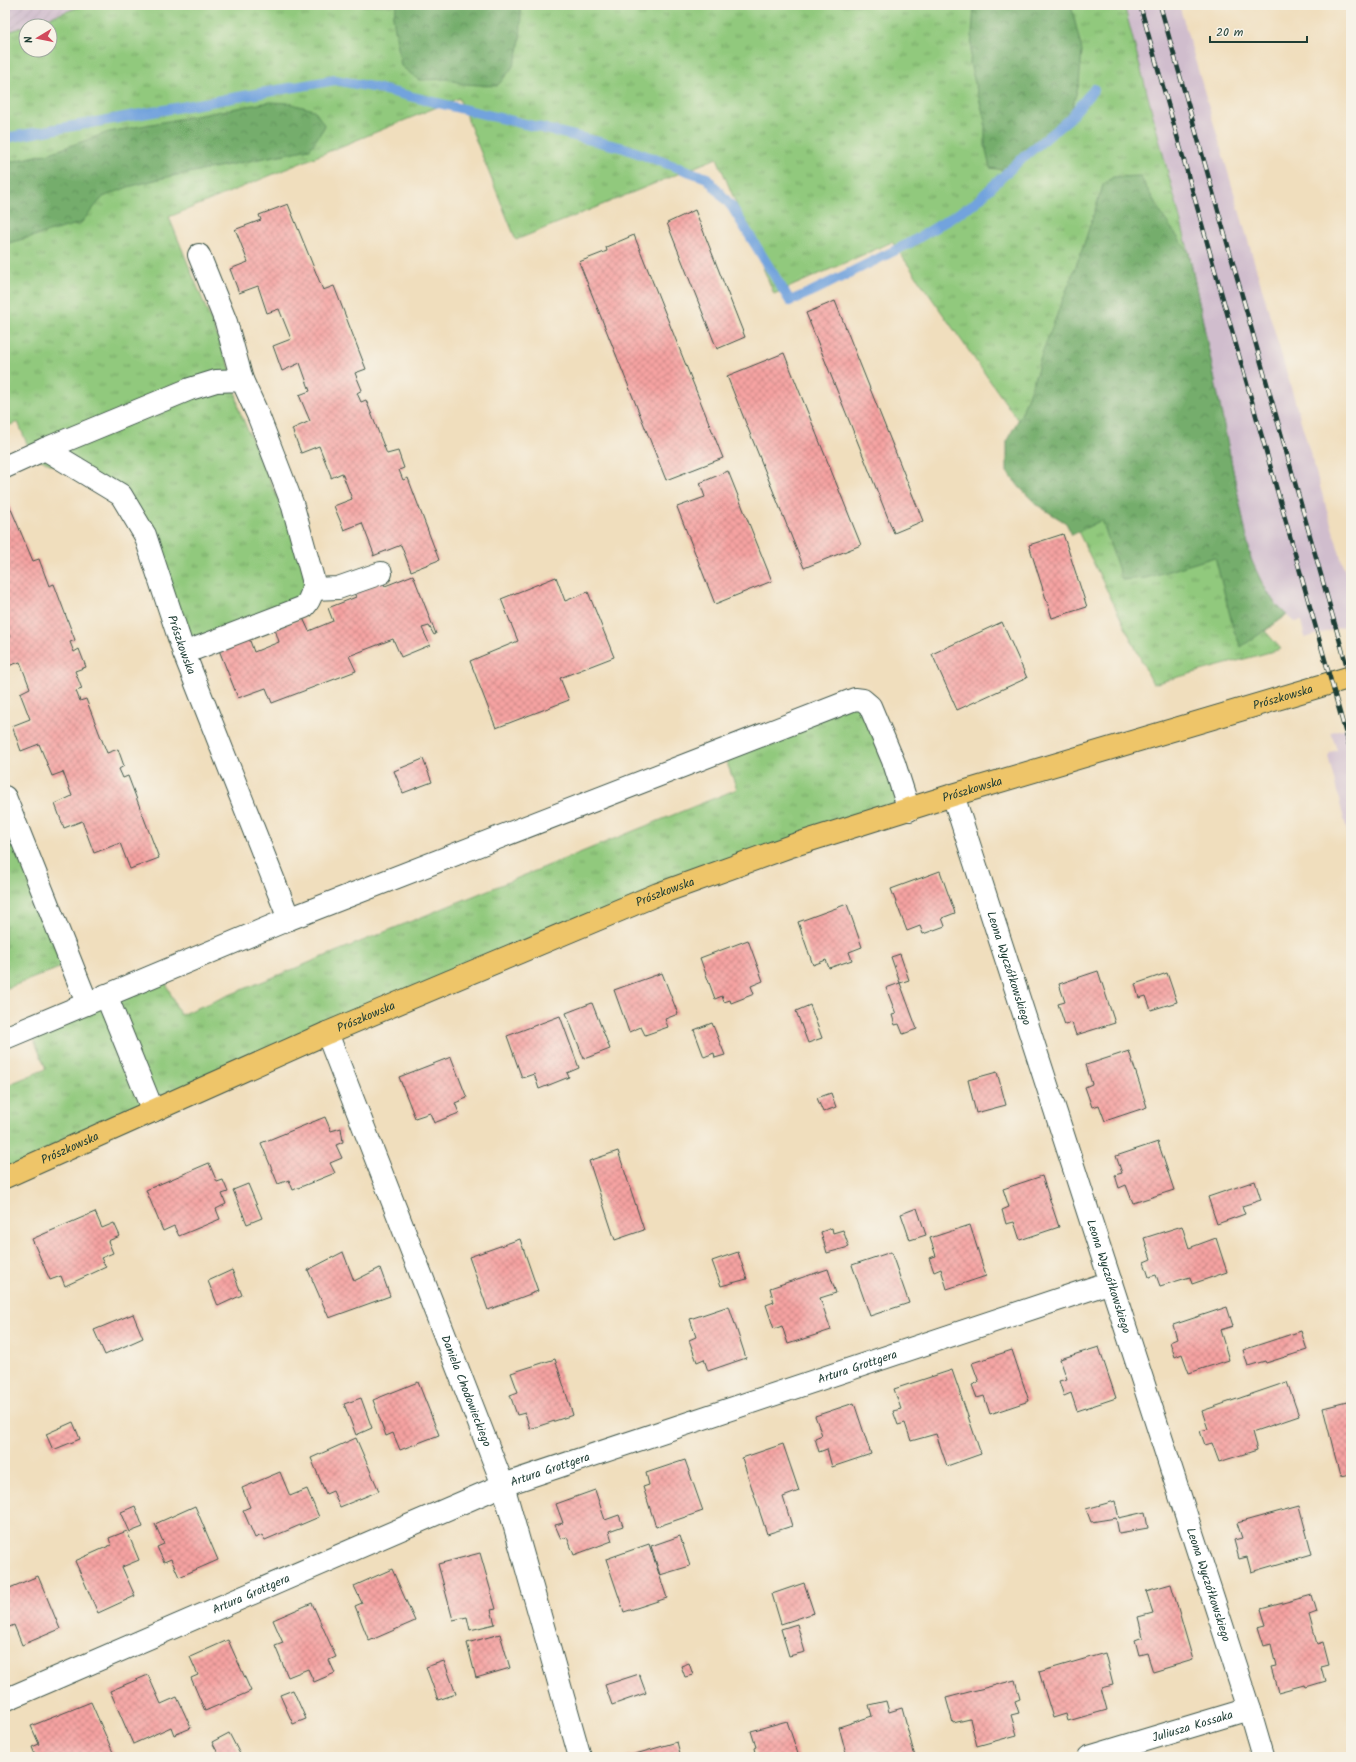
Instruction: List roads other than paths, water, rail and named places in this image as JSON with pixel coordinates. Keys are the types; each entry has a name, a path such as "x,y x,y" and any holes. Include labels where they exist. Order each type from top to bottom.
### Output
{"main road":[{"name":"Prószkowska","path":"5,1177 327,1033 658,894 791,846 953,795 1351,678"}],"street":[{"path":"184,653 304,607 310,600 313,589 313,579 292,503 258,415 242,380 226,322 199,255"},
{"path":"5,467 190,389 216,381 242,380"},
{"name":"Prószkowska","path":"45,449 121,495 145,535 184,653 289,919"},
{"path":"313,589 338,588 381,573"},
{"path":"5,1038 289,919 855,699 863,700 870,706 894,763 909,810"},
{"name":"Leona Wyczółkowskiego","path":"953,795 1249,1709 1262,1757"},
{"path":"5,797 97,999 153,1112"},
{"name":"Daniela Chodowieckiego","path":"327,1033 503,1485 580,1757"},
{"name":"Artura Grottgera","path":"5,1700 503,1485 1111,1282"},
{"name":"Juliusza Kossaka","path":"1089,1757 1249,1709"}],"waterway":[{"path":"5,138 335,80 372,87 624,148 707,178 732,207 790,301 910,243 974,204 1020,160 1069,119 1094,89"}],"railway":[{"path":"1140,5 1351,752"},
{"path":"1160,5 1351,681"}]}
